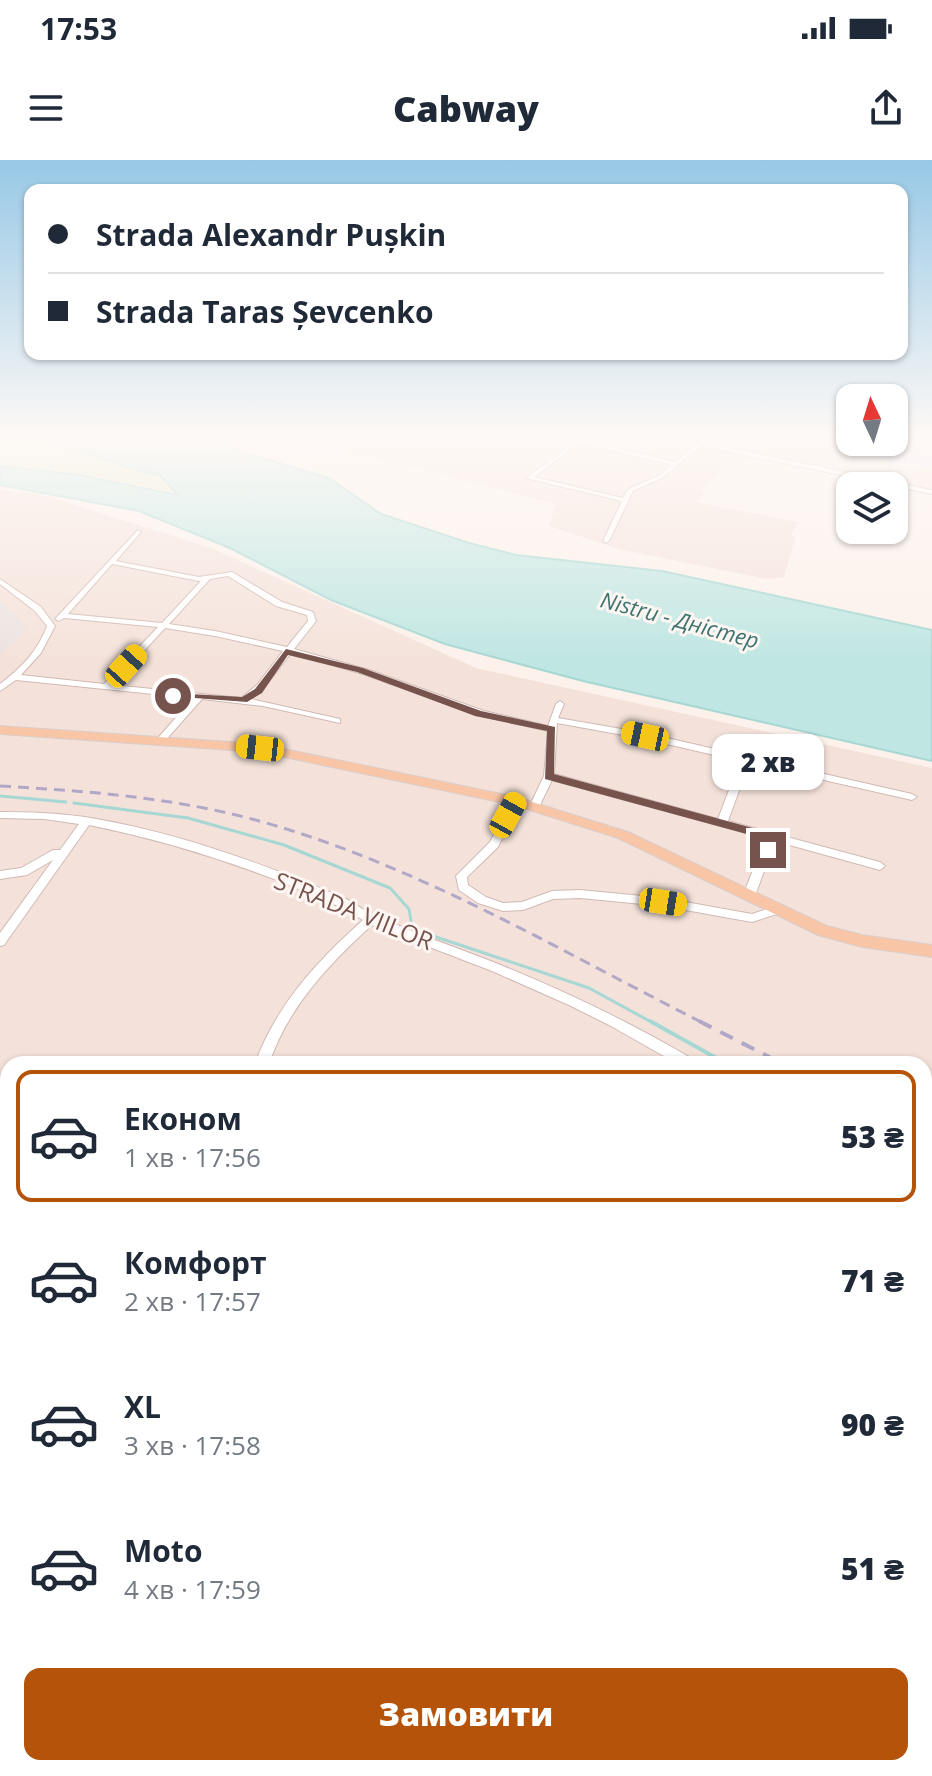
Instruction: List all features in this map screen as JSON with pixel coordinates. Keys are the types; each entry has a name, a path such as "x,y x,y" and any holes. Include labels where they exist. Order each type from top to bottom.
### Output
{"main road":[{"path":"0,730 287,752 535,805 623,835 776,910 837,936 932,951"}],"street":[{"path":"606,541 619,513"},
{"path":"0,688 16,677 48,636 51,626 138,532"},
{"path":"111,562 207,579"},
{"path":"106,687 207,579 216,573 229,574 279,604 312,616 258,691 244,700"},
{"path":"0,581 38,609 51,626"},
{"path":"61,616 164,624 286,652 408,686 478,714 645,736 912,797"},
{"path":"16,677 198,698 244,700 337,721"},
{"path":"161,740 198,698"},
{"path":"535,805 549,776 553,724 560,704"},
{"path":"722,823 745,760"},
{"path":"549,776 880,866"},
{"path":"516,801 494,844 468,866 460,882 473,896 495,905 523,906 552,895 593,895 752,918 776,910"},
{"name":"STRADA VIILOR","path":"0,815 57,817 203,848 346,904 370,920 530,981 648,1038 676,1056"},
{"path":"0,942 85,823"},
{"path":"749,896 771,837"},
{"path":"0,875 23,872 64,850"},
{"path":"266,1056 278,1028 322,967 370,920"}],"shaded area":[{"path":"0,513 102,513 211,548 476,668 932,768 932,1056 0,1056"},
{"path":"553,513 754,513 798,522 791,535 795,538 784,577 767,579 619,549 549,526"},
{"path":"0,598 28,629 0,655"}],"water":[{"name":"Nistru - Дністер","path":"145,513 380,513 516,555 662,571 932,630 932,761 583,681 445,644 331,600 230,548"}],"waterway":[{"path":"0,796 66,802"},
{"path":"74,803 188,818 284,845 390,888 409,909 412,927 418,931 589,988 653,1023"},
{"path":"650,1021 713,1056"}],"railway":[{"path":"0,786 166,801 263,822 321,840 488,912 703,1023"},
{"path":"699,1021 767,1056"}],"route":[{"path":"173,696 244,700 258,691 286,652 360,670 419,689 478,714 552,729 549,776 771,837 768,850"}]}
